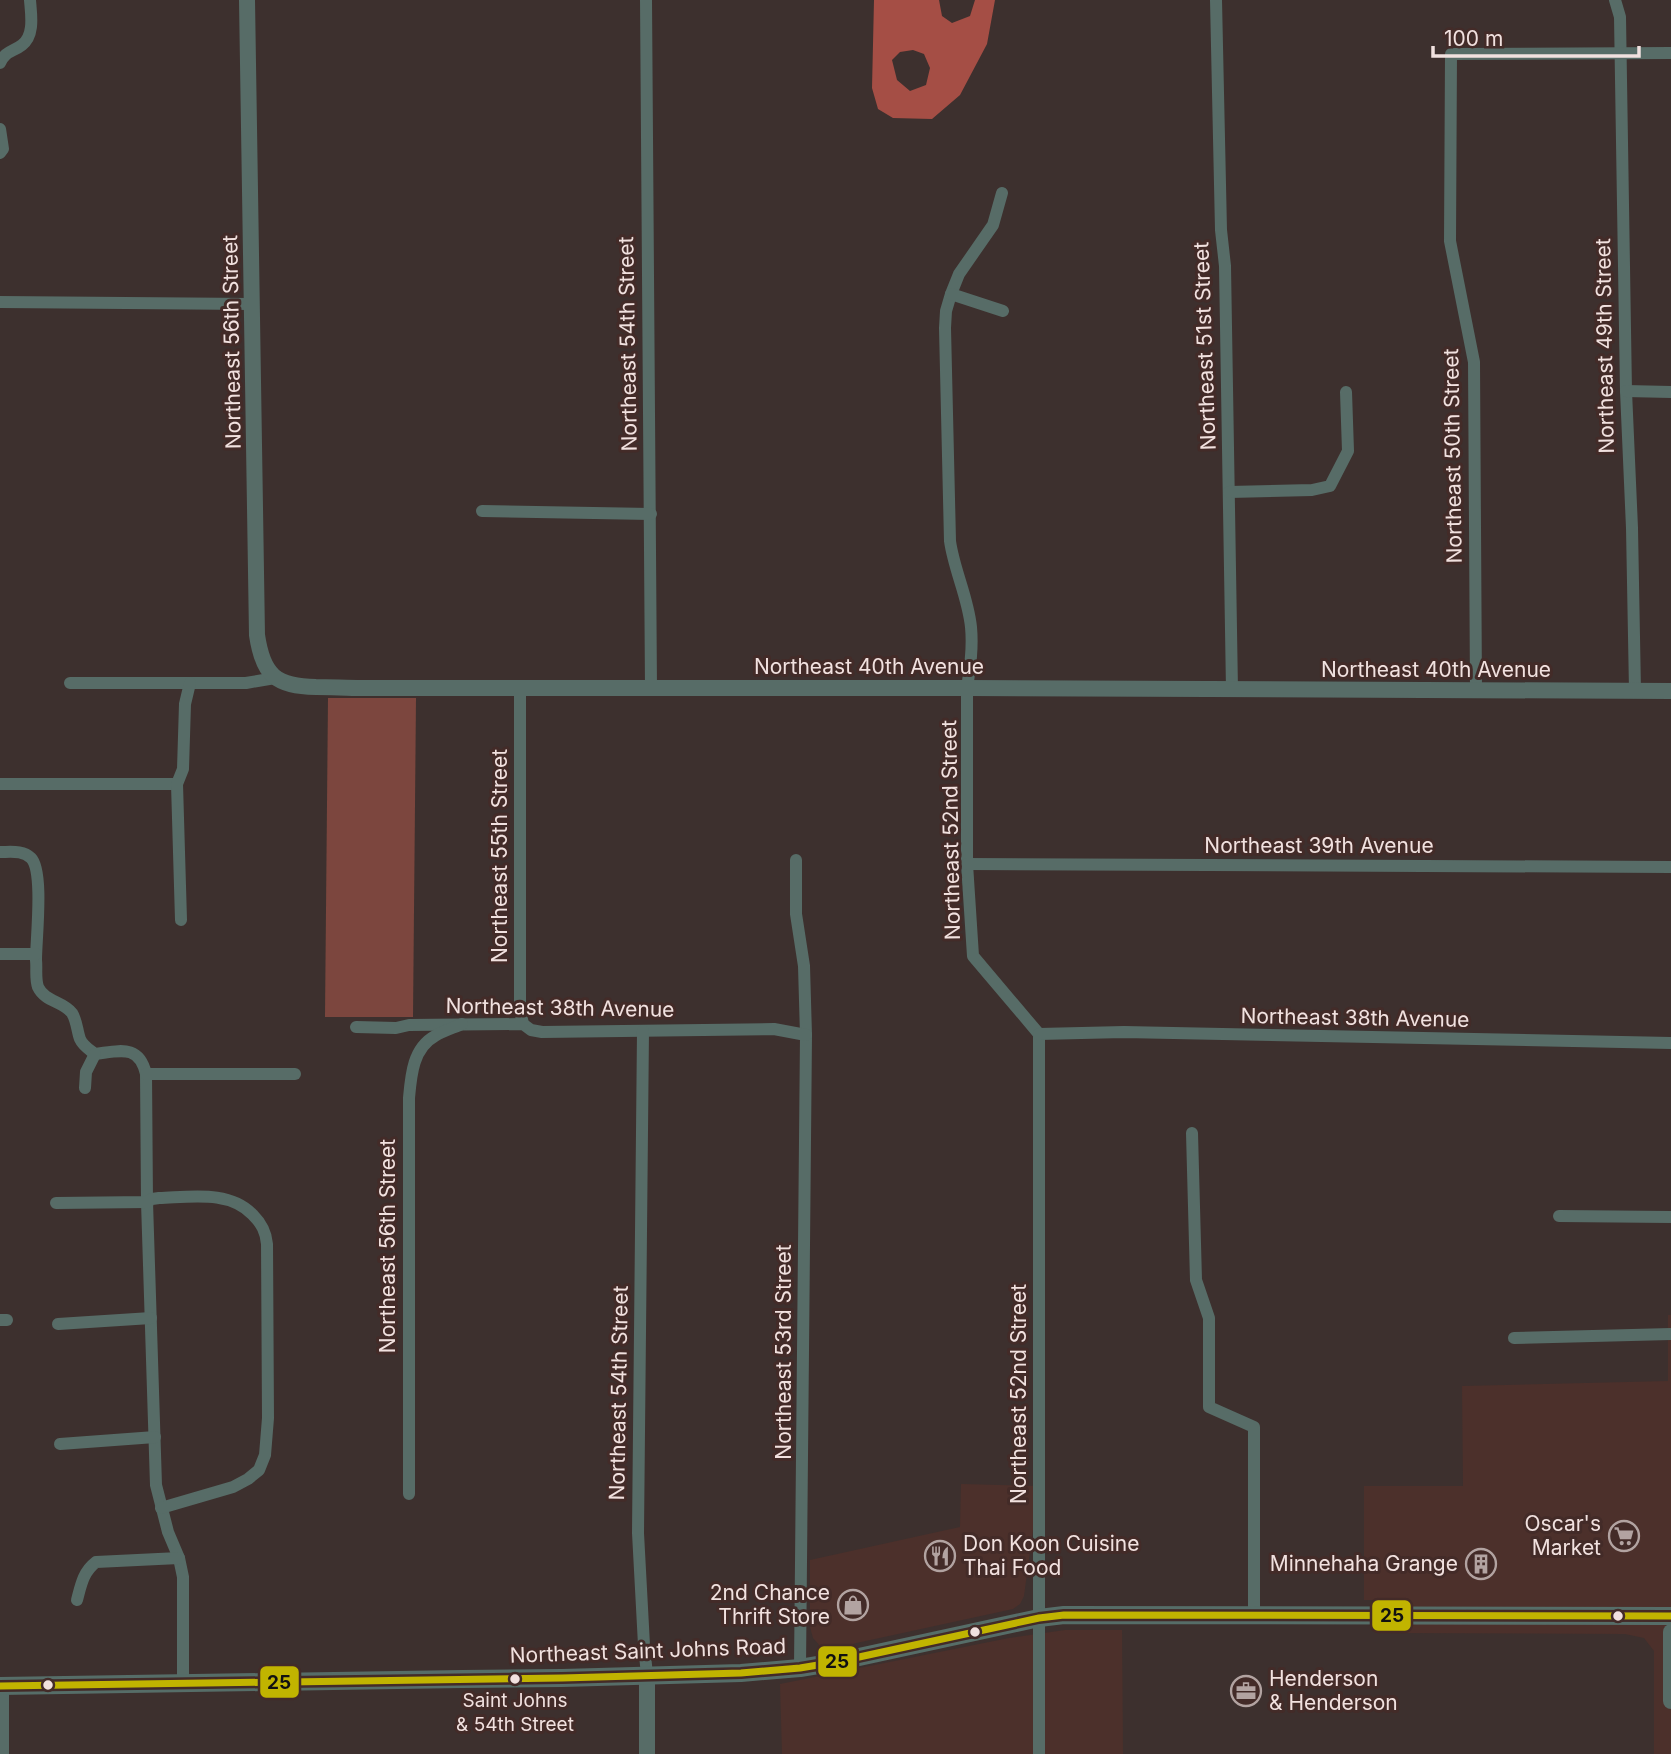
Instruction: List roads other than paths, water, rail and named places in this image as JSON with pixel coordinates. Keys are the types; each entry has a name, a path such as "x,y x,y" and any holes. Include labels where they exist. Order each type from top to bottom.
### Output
{"main road":[{"name":"Northeast Saint Johns Road","path":"2,1686 549,1679 741,1673 836,1662 1039,1618 1064,1615 1671,1616"}],"street":[{"path":"0,63 4,55 22,45 28,38 31,26 30,0"},
{"name":"Northeast 56th Street","path":"247,0 257,635 263,661 275,678"},
{"name":"Northeast 54th Street","path":"646,0 651,688"},
{"name":"Northeast 51st Street","path":"1216,0 1221,230 1226,266 1232,690"},
{"name":"Northeast 49th Street","path":"1615,0 1619,17 1635,691"},
{"path":"1620,53 1671,53"},
{"name":"Northeast 50th Street","path":"1476,691 1474,362 1450,240 1451,54 1620,53"},
{"path":"0,129 2,151"},
{"name":"Northeast 52nd Street","path":"1002,193 993,225 959,274 946,311 950,541 952,558 961,582 971,626 971,660 967,688 967,864 973,956 1039,1034 1039,1754"},
{"path":"951,294 1003,311"},
{"path":"0,302 252,304"},
{"path":"1626,391 1671,392"},
{"path":"1229,492 1312,490 1330,486 1348,451 1346,392"},
{"path":"482,511 651,514"},
{"name":"Northeast 40th Avenue","path":"70,683 246,683 275,678 287,685 302,687 1671,691"},
{"path":"181,920 177,784 183,769 185,704 190,683"},
{"name":"Northeast 55th Street","path":"520,687 520,1010 523,1024"},
{"path":"0,785 177,784"},
{"path":"0,852 23,853 36,865 36,974 40,991 48,999 70,1011 82,1043 95,1054 132,1052 141,1059 146,1074 147,1202 156,1485 183,1577 183,1684"},
{"name":"Northeast 53rd Street","path":"796,860 796,914 804,965 806,1035 800,1668"},
{"name":"Northeast 39th Avenue","path":"967,864 1671,867"},
{"path":"0,954 36,954"},
{"name":"Northeast 56th Street","path":"409,1494 409,1098 412,1070 418,1053 432,1037 462,1024"},
{"name":"Northeast 38th Avenue","path":"356,1027 523,1024 531,1030 542,1032 774,1029 806,1035"},
{"name":"Northeast 54th Street","path":"643,1031 638,1533 647,1675 648,1754"},
{"name":"Northeast 38th Avenue","path":"1039,1034 1124,1032 1671,1043"},
{"path":"85,1088 86,1072 95,1054"},
{"path":"146,1074 295,1074"},
{"path":"1192,1133 1195,1280 1209,1318 1209,1407 1254,1427 1254,1616"},
{"path":"56,1203 147,1202 159,1198 215,1197 232,1200 247,1208 266,1233 268,1418 265,1455 259,1470 233,1487 161,1508"},
{"path":"1559,1216 1671,1217"},
{"path":"58,1324 151,1318"},
{"path":"1514,1338 1671,1334"},
{"path":"60,1444 155,1437"},
{"path":"77,1600 83,1577 88,1568 96,1562 179,1558"},
{"path":"1671,1632 1671,1701"},
{"path":"2,1686 3,1754"}],"place":[{"name":"Oscar's Market","path":"1624,1536"},
{"name":"Don Koon Cuisine Thai Food","path":"940,1556"},
{"name":"Minnehaha Grange","path":"1481,1564"},
{"name":"2nd Chance Thrift Store","path":"853,1605"},
{"name":"Saint Johns & 54th Street","path":"515,1679"},
{"name":"Henderson & Henderson","path":"1246,1691"}]}
